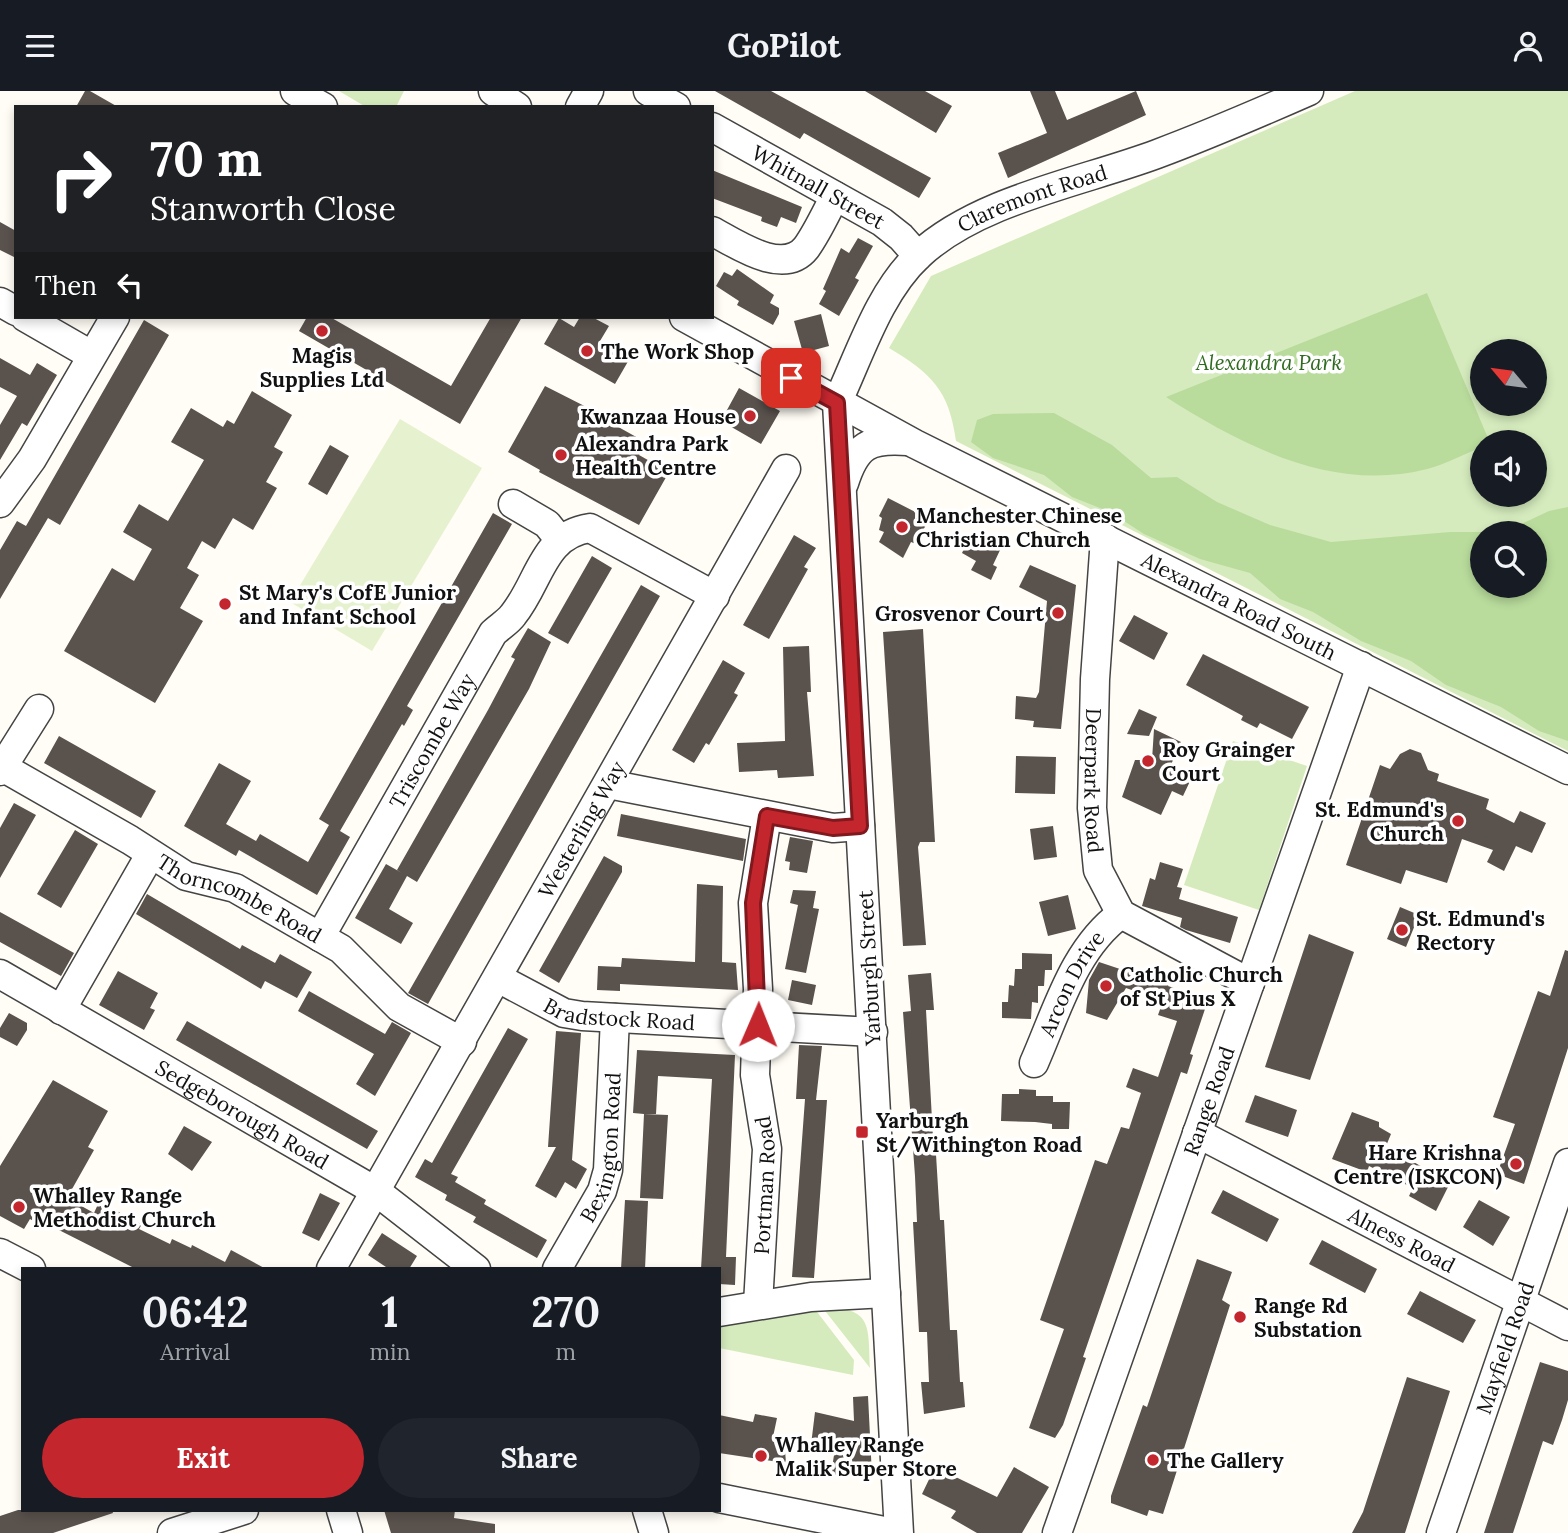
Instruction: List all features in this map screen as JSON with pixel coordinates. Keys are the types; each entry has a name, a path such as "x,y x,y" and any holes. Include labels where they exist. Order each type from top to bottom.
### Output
{"street":[{"path":"295,91 320,105"},
{"path":"493,91 514,105"},
{"path":"648,91 672,105"},
{"name":"Claremont Road","path":"837,403 885,302 918,256 953,231 1015,202 1157,154 1276,98 1309,91"},
{"name":"Whitnall Street","path":"714,128 882,222 901,237 918,256"},
{"path":"714,232 769,258 794,258 805,249 835,196"},
{"path":"28,319 91,355"},
{"path":"0,503 32,459 114,319"},
{"name":"Alexandra Road South","path":"688,319 908,441 1568,770"},
{"name":"Yarburgh Street","path":"837,403 899,1533"},
{"path":"842,487 855,455 865,445 890,440 908,441"},
{"name":"Westerling Way","path":"332,1267 786,469"},
{"path":"513,504 547,524 556,544 573,530 590,528 715,596"},
{"name":"Deerpark Road","path":"1105,538 1095,679 1092,808 1098,870 1121,914"},
{"name":"Triscombe Way","path":"320,937 493,633 513,615 556,544"},
{"name":"Range Road","path":"1058,1533 1361,666"},
{"path":"2,770 39,709"},
{"name":"Thorncombe Road","path":"2,770 130,840 186,876 235,888 320,937 356,961 399,1007 462,1042"},
{"path":"608,784 833,828 860,826"},
{"name":"Portman Road","path":"758,1304 767,1149 755,1075 758,1025 753,903 767,816"},
{"path":"61,1010 150,855"},
{"path":"1121,914 1250,983"},
{"name":"Arcon Drive","path":"1034,1063 1082,955 1101,928 1121,914"},
{"name":"Sedgeborough Road","path":"0,974 377,1192 473,1267"},
{"name":"Bradstock Road","path":"498,978 564,1013 873,1032"},
{"name":"Bexington Road","path":"558,1267 602,1191 608,1170 615,1018"},
{"name":"Alness Road","path":"1197,1133 1568,1326"},
{"name":"Mayfield Road","path":"1441,1533 1568,1163"},
{"path":"0,1253 27,1267"},
{"path":"721,1312 811,1297 886,1293"},
{"path":"721,1498 894,1533"},
{"path":"172,1533 238,1512"},
{"path":"342,1512 348,1533"},
{"path":"648,1512 654,1533"}],"green space":[{"path":"339,91 404,91 397,105 363,105"},
{"name":"Alexandra Park","path":"1355,91 1568,91 1568,751 956,441 949,409 936,385 917,366 889,348 931,276"},
{"path":"1427,293 1470,395 1470,417 1479,417 1485,430 1470,430 1470,452 1448,462 1392,475 1357,475 1323,470 1258,448 1166,397"},
{"path":"1054,413 1112,445 1151,478 1177,477 1217,502 1270,525 1331,542 1470,532 1470,598 1547,598 1547,521 1528,521 1549,511 1568,507 1568,741 1539,731 1501,707 1446,685 1411,661 1361,641 1313,612 1280,599 1250,573 1200,559 1144,534 1110,512 1072,497 1044,475 993,458 971,442 977,420 993,414"},
{"path":"400,419 482,468 372,651 290,602"},
{"path":"1233,741 1307,766 1259,910 1184,885"},
{"path":"822,1307 839,1308 859,1315 867,1330 870,1368"},
{"path":"814,1308 854,1360 853,1375 721,1348 721,1325"}],"building":[{"path":"85,91 90,91 114,105 77,105"},
{"path":"715,91 771,91 931,178 919,198 804,133 800,139"},
{"path":"865,91 925,91 952,106 936,133"},
{"path":"1030,91 1055,91 1067,120 1136,91 1146,115 1008,178 998,153 1047,133"},
{"path":"714,171 802,207 796,223 781,217 777,227 761,221 762,217 714,199"},
{"path":"0,222 14,230 14,257 0,250"},
{"path":"858,238 873,246 855,278 859,280 839,316 819,304 841,248 849,253"},
{"path":"737,269 774,295 770,303 779,308 779,314 773,325 737,305 739,301 716,286 724,272 732,276"},
{"path":"821,314 829,346 803,353 794,321"},
{"path":"306,319 334,319 451,386 490,319 521,319 460,424 299,331"},
{"name":"The Work Shop","path":"558,319 574,327 579,319 596,319 609,326 600,341 630,358 615,384 544,344"},
{"path":"144,320 169,335 60,525 48,518 0,599 0,550 17,521 26,526"},
{"path":"0,358 30,375 37,363 57,375 27,426 22,423 0,460 0,425 17,396 0,387"},
{"name":"Alexandra Park Health Centre","path":"545,386 614,421 613,424 647,443 639,455 669,472 639,525 539,472 540,470 508,452"},
{"name":"Kwanzaa House","path":"739,388 780,411 761,444 721,421"},
{"path":"252,391 292,415 274,447 283,452 266,482 277,488 253,530 233,518 215,549 202,541 187,568 199,575 180,608 203,621 155,703 64,651 112,568 134,581 152,549 123,532 139,504 168,521 204,460 171,442 191,408 223,427 227,420 234,424"},
{"path":"330,445 349,456 327,495 308,484"},
{"name":"Manchester Chinese Christian Church","path":"888,498 929,519 916,544 911,542 903,558 879,542 884,532 879,530 882,518 879,516"},
{"path":"493,513 512,524 407,706 413,710 404,726 402,724 340,831 350,837 317,895 239,850 236,856 184,826 219,763 251,781 226,824 256,841 260,834 308,862 329,825 319,819"},
{"path":"972,533 1001,548 993,565 997,567 991,580 971,570 976,561 962,553"},
{"path":"794,535 816,548 804,567 808,569 769,639 743,625"},
{"path":"592,556 612,568 568,644 548,633"},
{"path":"1030,565 1076,585 1061,729 1033,727 1034,721 1015,719 1016,696 1036,698 1039,692 1047,601 1019,587"},
{"path":"641,585 660,596 428,1004 408,993"},
{"path":"1134,615 1168,633 1154,660 1119,641"},
{"path":"528,628 551,642 529,689 417,882 407,876 389,909 413,923 401,944 355,918 386,864 402,873 397,870 488,710 515,659 511,657"},
{"path":"923,629 935,842 920,842 918,847 926,945 903,946 883,632"},
{"path":"809,646 811,692 807,692 814,776 778,778 777,770 739,772 737,743 785,741 783,647"},
{"path":"1203,654 1309,707 1292,739 1260,723 1257,728 1241,720 1243,716 1186,685"},
{"path":"723,660 745,673 734,693 738,695 709,745 706,743 694,763 672,750"},
{"path":"1139,709 1157,717 1149,736 1127,734"},
{"name":"Roy Grainger Court","path":"1154,729 1181,742 1170,767 1192,777 1183,796 1172,791 1161,815 1122,797 1135,760 1152,760"},
{"path":"59,736 156,791 141,818 44,763"},
{"path":"1410,749 1421,753 1428,770 1439,774 1437,781 1489,799 1486,809 1514,823 1520,811 1546,823 1532,853 1516,846 1504,871 1487,862 1493,850 1462,839 1447,883 1406,870 1401,884 1346,865 1380,765 1390,769 1400,754"},
{"path":"1016,756 1056,757 1055,794 1015,793"},
{"path":"14,803 36,815 0,878 0,828"},
{"path":"621,814 746,839 743,861 617,836"},
{"path":"1053,826 1057,857 1034,860 1030,829"},
{"path":"75,830 98,844 61,908 37,894"},
{"path":"790,837 813,841 807,873 789,870 790,862 785,861"},
{"path":"604,856 622,866 622,872 559,983 539,971"},
{"path":"1160,862 1183,869 1177,887 1182,888 1179,899 1238,917 1230,943 1186,930 1180,927 1182,918 1142,906 1150,878 1155,880"},
{"path":"697,884 723,886 722,962 736,963 738,990 620,984 620,991 597,990 598,966 621,967 622,958 695,962"},
{"path":"793,890 816,891 813,908 819,909 806,973 785,969 798,905 790,903"},
{"path":"147,894 240,949 242,945 275,963 280,954 312,972 297,998 265,981 261,989 136,914"},
{"path":"1068,895 1076,929 1048,936 1039,902"},
{"name":"St. Edmund's Rectory","path":"1400,907 1419,915 1406,947 1387,939"},
{"path":"0,912 74,953 61,976 0,942"},
{"path":"1309,934 1354,952 1310,1080 1265,1067"},
{"path":"1565,950 1568,951 1568,1048 1524,1184 1497,1174 1515,1124 1493,1117 1538,991 1550,996"},
{"path":"1022,953 1052,954 1052,970 1045,970 1044,986 1038,986 1038,1003 1032,1002 1031,1019 1002,1018 1002,1002 1008,1002 1009,985 1014,986 1015,969 1022,969"},
{"path":"1099,962 1153,980 1155,974 1170,980 1168,986 1208,1000 1190,1054 1193,1055 1187,1074 1181,1072 1083,1357 1086,1358 1063,1425 1055,1438 1029,1428 1064,1329 1040,1320 1095,1160 1107,1164 1121,1127 1129,1129 1141,1093 1126,1087 1133,1068 1158,1077 1177,1021 1158,1015 1163,1001 1126,988 1107,1020 1086,1013 1089,980"},
{"path":"118,971 158,993 150,1008 155,1010 144,1030 99,1005"},
{"path":"931,973 934,1010 926,1010 933,1138 940,1220 944,1220 950,1330 957,1330 960,1382 963,1382 965,1407 924,1414 921,1382 929,1382 927,1332 919,1332 913,1222 917,1222 915,1176 903,1012 911,1011 908,975"},
{"path":"792,980 816,985 812,1005 788,1000"},
{"path":"309,991 385,1034 392,1022 411,1033 375,1096 356,1084 374,1054 298,1011"},
{"path":"9,1013 27,1023 27,1030 17,1046 0,1037 0,1028"},
{"path":"187,1021 378,1131 367,1149 176,1040"},
{"path":"508,1028 528,1039 451,1174 458,1177 455,1182 486,1200 484,1204 547,1240 537,1258 473,1222 476,1217 445,1200 447,1195 415,1177 425,1159 432,1163"},
{"path":"556,1031 581,1033 572,1160 587,1169 576,1189 565,1182 556,1198 535,1186 556,1147 548,1147"},
{"path":"799,1045 822,1046 816,1100 827,1100 814,1278 792,1277 805,1099 796,1099"},
{"path":"637,1050 735,1055 726,1257 736,1257 735,1285 721,1284 721,1267 701,1267 712,1079 658,1076 656,1114 633,1113"},
{"path":"53,1080 108,1111 88,1147 94,1150 67,1198 94,1213 99,1202 142,1224 139,1229 170,1244 172,1239 191,1248 192,1245 225,1262 231,1250 262,1267 132,1267 51,1226 49,1230 30,1219 24,1229 0,1216 0,1166"},
{"path":"1019,1089 1036,1090 1036,1096 1053,1096 1053,1102 1070,1102 1069,1129 1052,1129 1052,1124 1035,1122 1001,1121 1002,1094 1019,1094"},
{"path":"1255,1095 1297,1110 1288,1137 1245,1122"},
{"path":"1352,1112 1379,1122 1379,1127 1391,1134 1386,1146 1450,1183 1436,1211 1409,1196 1413,1188 1369,1166 1367,1172 1332,1159"},
{"path":"644,1114 668,1115 663,1199 640,1198"},
{"path":"184,1126 212,1142 192,1171 168,1154"},
{"path":"1223,1190 1279,1219 1267,1242 1211,1213"},
{"path":"320,1193 340,1203 319,1241 302,1233"},
{"path":"625,1200 648,1201 645,1267 621,1267"},
{"path":"1479,1200 1510,1217 1493,1246 1463,1227"},
{"path":"382,1233 417,1256 410,1267 386,1267 368,1255"},
{"path":"1322,1240 1377,1269 1365,1293 1309,1264"},
{"path":"1197,1259 1232,1272 1222,1300 1230,1305 1163,1514 1149,1510 1147,1516 1111,1503 1111,1496 1143,1405 1147,1407"},
{"path":"1420,1291 1476,1320 1463,1343 1407,1314"},
{"path":"1540,1362 1568,1371 1568,1400 1562,1420 1553,1445 1543,1441 1513,1533 1484,1533"},
{"path":"1407,1377 1450,1391 1405,1533 1352,1533 1363,1512"},
{"path":"868,1396 872,1476 866,1479 831,1474 835,1449 811,1445 815,1412 854,1421 853,1397"},
{"path":"755,1414 777,1418 773,1437 784,1438 786,1463 721,1453 721,1415 753,1422"},
{"path":"935,1467 997,1497 1014,1467 1049,1487 1022,1533 977,1533 951,1518 956,1511 922,1494"},
{"path":"18,1510 113,1513 53,1533 0,1533 0,1516"},
{"path":"385,1512 455,1512 454,1518 495,1524 495,1533 391,1533"}],"place":[{"name":"Magis Supplies Ltd","path":"322,331"},
{"name":"The Work Shop","path":"587,351"},
{"name":"Kwanzaa House","path":"750,416"},
{"name":"Alexandra Park Health Centre","path":"561,455"},
{"name":"Manchester Chinese Christian Church","path":"902,527"},
{"name":"St Mary's CofE Junior and Infant School","path":"225,604"},
{"name":"Grosvenor Court","path":"1058,613"},
{"name":"Roy Grainger Court","path":"1148,761"},
{"name":"St. Edmund's Church","path":"1458,821"},
{"name":"St. Edmund's Rectory","path":"1402,930"},
{"name":"Catholic Church of St Pius X","path":"1106,986"},
{"name":"Yarburgh St/Withington Road","path":"862,1132"},
{"name":"Hare Krishna Centre (ISKCON)","path":"1516,1164"},
{"name":"Whalley Range Methodist Church","path":"19,1207"},
{"name":"Range Rd Substation","path":"1240,1317"},
{"name":"Whalley Range Malik Super Store","path":"761,1456"},
{"name":"The Gallery","path":"1153,1460"}],"route":[{"path":"758,1025 753,903 767,816 833,828 860,826 846,528 837,403 791,378"}]}
